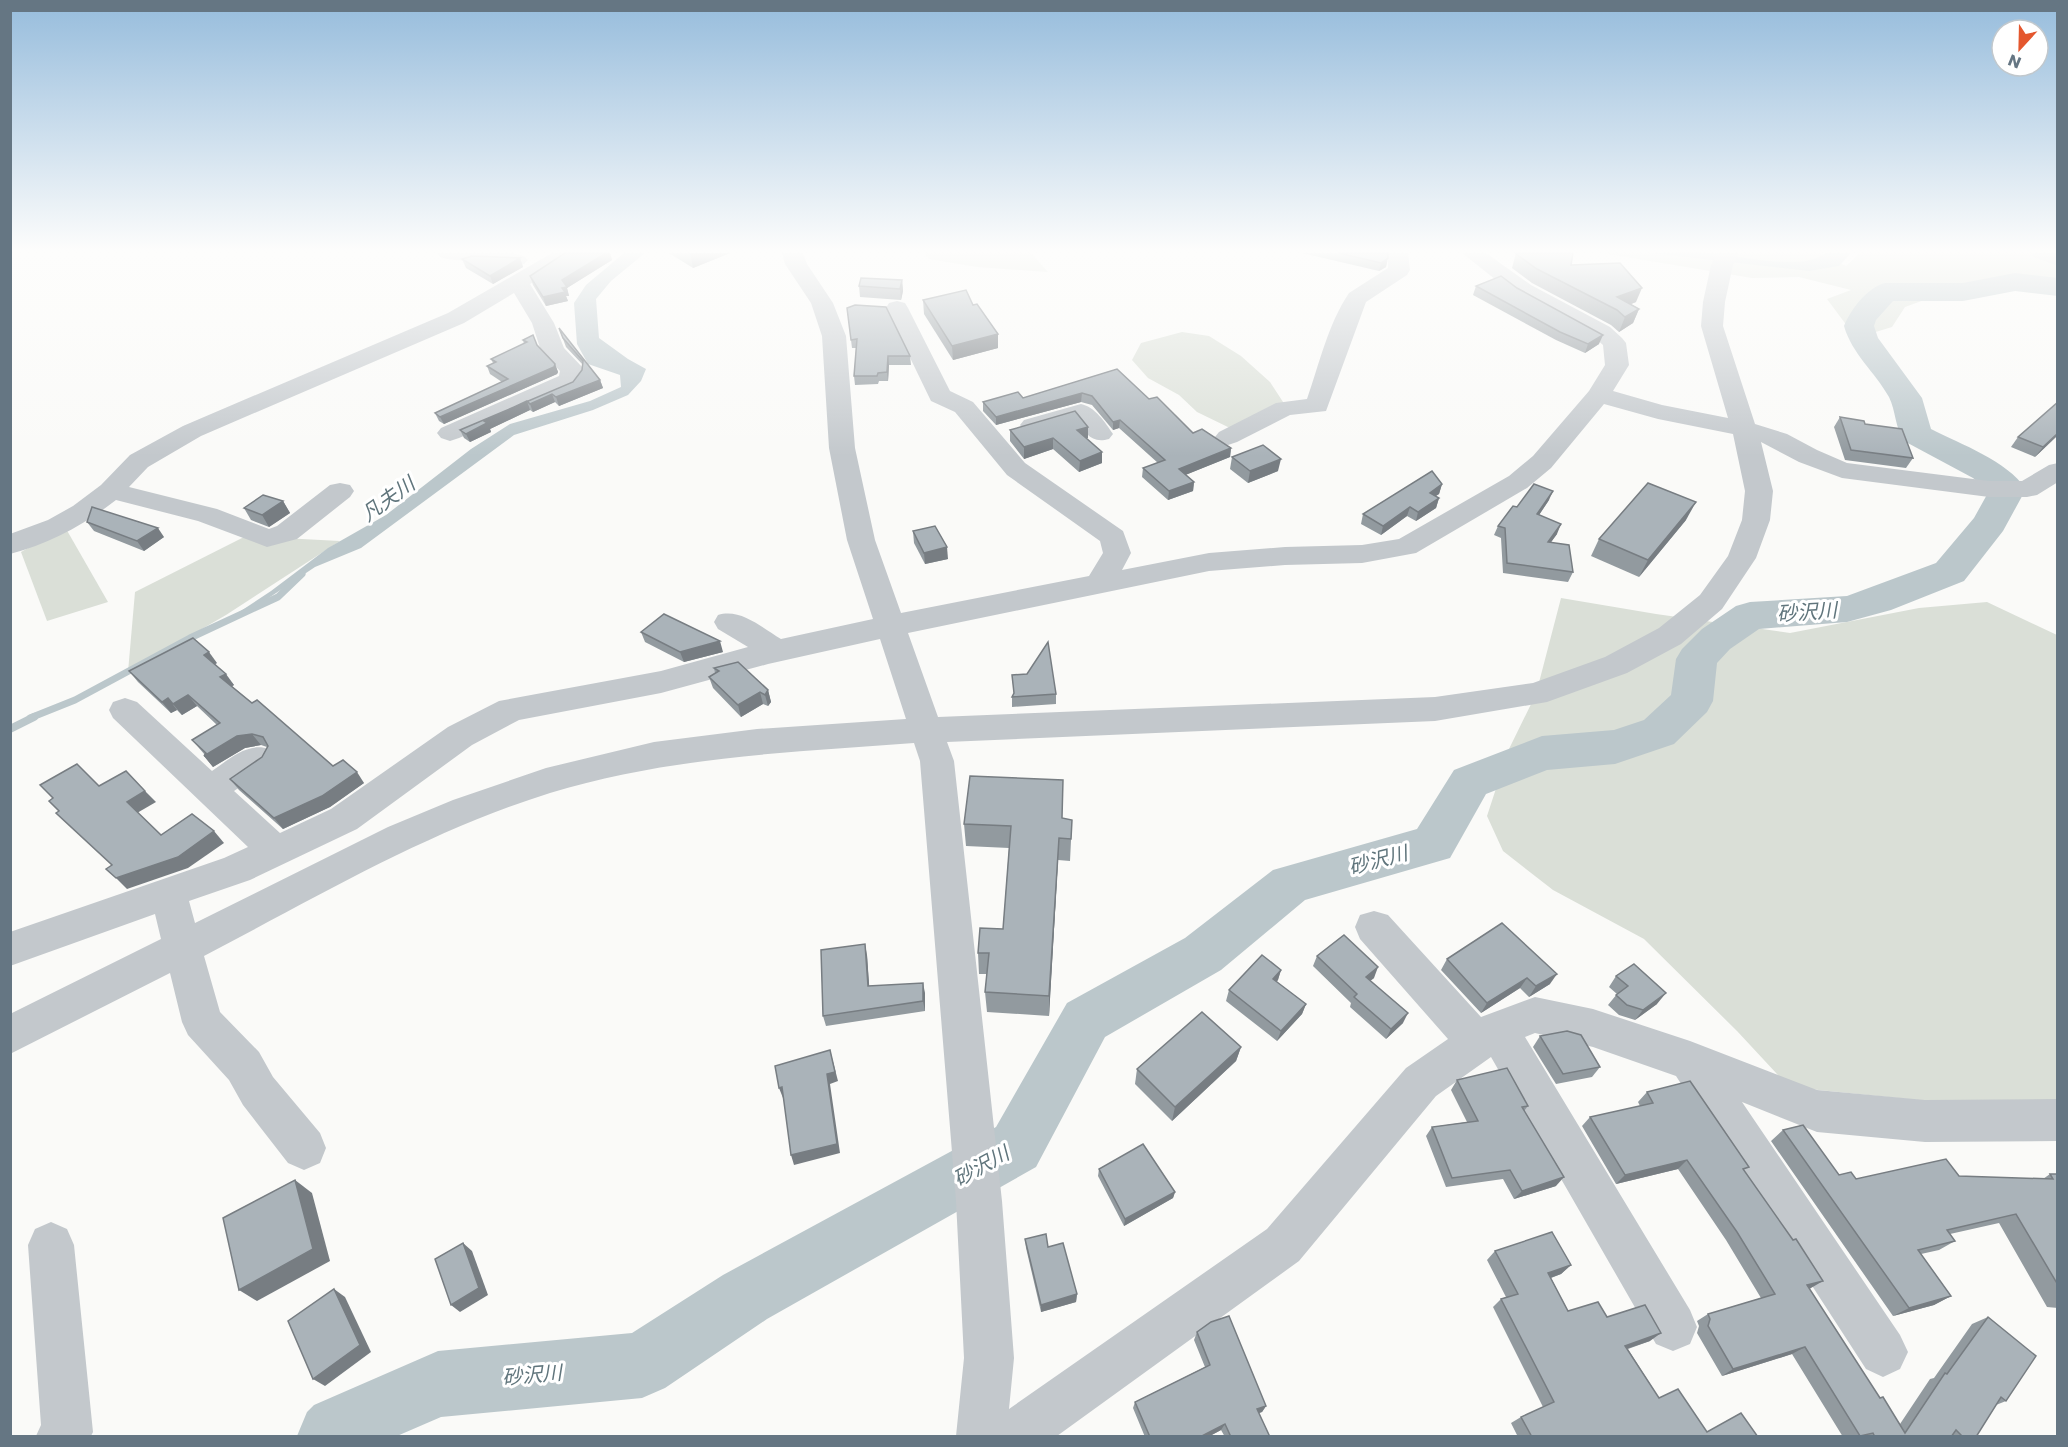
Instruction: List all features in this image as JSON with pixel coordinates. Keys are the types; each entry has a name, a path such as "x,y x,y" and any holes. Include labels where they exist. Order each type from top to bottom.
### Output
{"street":[{"path":"10,545 58,526 83,512 111,491 139,461 192,431 450,321"},
{"path":"450,433 565,384 571,377 572,369 553,351 542,321"},
{"path":"834,321 842,447 861,540 938,761 979,1201 989,1358 981,1437"},
{"path":"901,321 940,396 964,407 1016,469 1113,537 1117,553 1101,583"},
{"path":"1228,437 1285,408 1317,406 1346,321"},
{"path":"10,949 169,895 237,869 344,819 460,736 511,709 661,682 777,651 891,626 1209,562 1285,556 1362,554 1406,547 1518,482 1542,462 1599,395 1617,365 1614,343 1602,333 1579,321"},
{"path":"10,1035 401,837 465,810 546,781 654,755 757,742 927,730 1435,709 1536,694 1616,665 1670,636 1711,602 1742,558 1756,520 1759,491 1745,429 1712,326 1712,321"},
{"path":"1599,395 1659,412 1745,429 1778,439 1808,456 1842,470 1989,489 2027,489 2058,471"},
{"path":"990,437 1081,411 1100,434"},
{"path":"111,491 207,515 267,538 287,533 340,491"},
{"path":"729,622 777,651"},
{"path":"125,711 276,851"},
{"path":"211,789 257,758"},
{"path":"169,895 202,1022 244,1066 258,1091 304,1148"},
{"path":"1374,927 1487,1036 1673,1327"},
{"path":"1014,1437 1283,1245 1422,1082 1487,1036 1535,1015 1593,1028 1690,1061 1817,1111 1925,1121 2058,1120"},
{"path":"1690,1061 1883,1352"},
{"path":"51,1245 67,1432 62,1437"}],"shaded area":[{"path":"575,321 598,321 599,338 646,369 641,381 628,395 593,410 514,435 361,548 315,567 249,611 221,624 271,591 328,548 386,515 471,449 510,424 590,401 621,387 620,375 588,364 577,344"},
{"path":"1843,321 1896,321 1892,327 1856,338"},
{"path":"1182,332 1209,336 1241,356 1270,382 1285,405 1232,429 1197,412 1179,395 1148,378 1132,360 1141,343"},
{"path":"65,527 108,602 47,621 21,552"},
{"path":"246,536 340,541 226,615 128,672 135,592"},
{"path":"1561,598 1790,633 1919,608 1987,602 2057,635 2057,1114 1789,1087 1737,1031 1644,939 1553,890 1503,851 1487,816 1509,749 1536,694"}],"building":[{"path":"849,321 893,321 910,356 888,356 887,372 878,373 877,376 854,376 857,339 851,340"},
{"path":"936,321 989,321 998,334 952,346"},
{"path":"1539,321 1577,321 1603,335 1588,344"},
{"path":"559,328 600,380 556,397 552,394 530,404 527,401 573,382 582,370 583,361 563,338"},
{"path":"533,335 537,345 555,364 554,367 440,417 435,413 508,379 487,366 496,362 491,359 527,342 523,340"},
{"path":"1117,369 1149,399 1157,397 1193,433 1202,429 1231,448 1179,469 1194,482 1169,491 1143,468 1165,460 1120,420 1113,422 1092,396 1082,393 996,417 983,402 1018,392 1023,398"},
{"path":"2058,402 2058,433 2043,447 2018,437"},
{"path":"514,407 484,421 487,423 466,434 460,430"},
{"path":"1075,411 1088,427 1077,430 1102,452 1080,461 1053,438 1024,447 1010,430"},
{"path":"1840,417 1864,421 1865,424 1902,429 1913,458 1851,450"},
{"path":"1263,445 1281,459 1250,471 1232,457"},
{"path":"1432,471 1442,484 1430,493 1439,498 1418,512 1410,507 1383,526 1363,514"},
{"path":"1648,483 1696,502 1648,560 1599,539"},
{"path":"1534,484 1553,491 1537,514 1561,524 1548,542 1569,545 1573,572 1507,563 1505,528 1498,526 1513,506 1517,507"},
{"path":"263,495 283,501 262,515 244,508"},
{"path":"92,507 158,528 137,541 87,522"},
{"path":"935,526 947,547 924,553 913,531"},
{"path":"664,614 720,641 680,652 641,632"},
{"path":"193,638 209,652 204,655 226,674 220,677 252,703 257,700 333,766 343,760 357,772 322,796 274,818 230,779 262,757 268,746 263,737 252,734 237,736 204,756 206,753 192,740 220,723 188,695 173,704 168,698 162,702 129,671"},
{"path":"1048,642 1056,694 1012,697 1014,693 1012,675 1027,674"},
{"path":"738,662 768,690 765,695 760,692 738,705 709,677 719,671 714,668"},
{"path":"77,764 99,786 126,771 145,791 127,802 161,835 192,814 214,831 178,857 116,878 106,869 112,865 56,813 59,811 49,801 53,798 40,785"},
{"path":"970,776 1063,780 1062,818 1072,820 1071,839 1059,838 1049,996 985,992 989,953 978,953 980,928 1003,929 1011,826 964,824"},
{"path":"1502,923 1557,974 1536,986 1527,978 1487,1003 1447,959"},
{"path":"1344,935 1378,967 1366,977 1408,1013 1391,1029 1354,997 1357,994 1317,956"},
{"path":"865,944 868,986 923,983 923,1001 823,1016 821,950"},
{"path":"1262,955 1281,970 1273,979 1306,1004 1281,1031 1229,990"},
{"path":"1634,964 1666,993 1643,1010 1627,1005 1616,995 1628,986 1616,976"},
{"path":"1202,1012 1241,1047 1175,1107 1137,1069"},
{"path":"1567,1031 1581,1035 1600,1067 1563,1074 1540,1036"},
{"path":"830,1050 835,1072 827,1074 837,1144 791,1155 782,1087 779,1088 775,1066"},
{"path":"1507,1068 1528,1106 1522,1107 1564,1177 1522,1191 1510,1170 1452,1178 1432,1127 1478,1121 1457,1080"},
{"path":"1690,1081 1749,1167 1743,1169 1793,1240 1796,1239 1823,1281 1807,1285 1905,1433 1945,1373 1947,1374 1988,1317 2036,1356 2006,1401 2001,1397 1976,1437 1963,1437 1956,1430 1951,1437 1875,1437 1873,1433 1860,1436 1805,1347 1733,1369 1708,1326 1710,1319 1708,1314 1775,1294 1737,1232 1687,1160 1625,1175 1590,1117 1653,1103 1647,1092"},
{"path":"1803,1125 1839,1175 1851,1172 1856,1179 1946,1159 1959,1176 2053,1179 2050,1174 2058,1174 2058,1285 2016,1214 1947,1230 1955,1241 1918,1250 1951,1296 1909,1308 1783,1130"},
{"path":"1143,1144 1175,1192 1125,1219 1099,1169"},
{"path":"295,1180 313,1249 239,1290 223,1218"},
{"path":"1552,1232 1571,1265 1548,1273 1568,1311 1598,1302 1607,1317 1645,1305 1661,1333 1625,1346 1659,1398 1678,1389 1707,1432 1741,1413 1758,1437 1532,1437 1521,1417 1554,1402 1501,1299 1518,1294 1495,1251"},
{"path":"1046,1234 1048,1247 1063,1243 1077,1294 1041,1305 1025,1239"},
{"path":"463,1243 479,1288 451,1305 435,1259"},
{"path":"334,1289 360,1345 313,1379 288,1321"},
{"path":"1229,1316 1266,1406 1257,1409 1270,1437 1231,1437 1225,1424 1200,1437 1150,1437 1135,1402 1210,1365 1197,1332 1211,1322"}],"waterway":[{"name":"砂沢川","path":"331,1436 338,1429 438,1384 642,1365 745,1297 1016,1147 1086,1020 1203,954 1290,884 1433,844 1470,782 1542,753 1615,747 1659,732 1692,701 1697,659 1716,639 1750,616 1847,609 1877,601 1950,572 1990,523 2008,489 1985,471 1916,434 1906,398 1863,339 1859,326 1861,321"},
{"name":"凡夫川","path":"30,718 75,700 190,638 278,597 302,574"},
{"name":"凡夫川","path":"10,729 34,717"}]}
